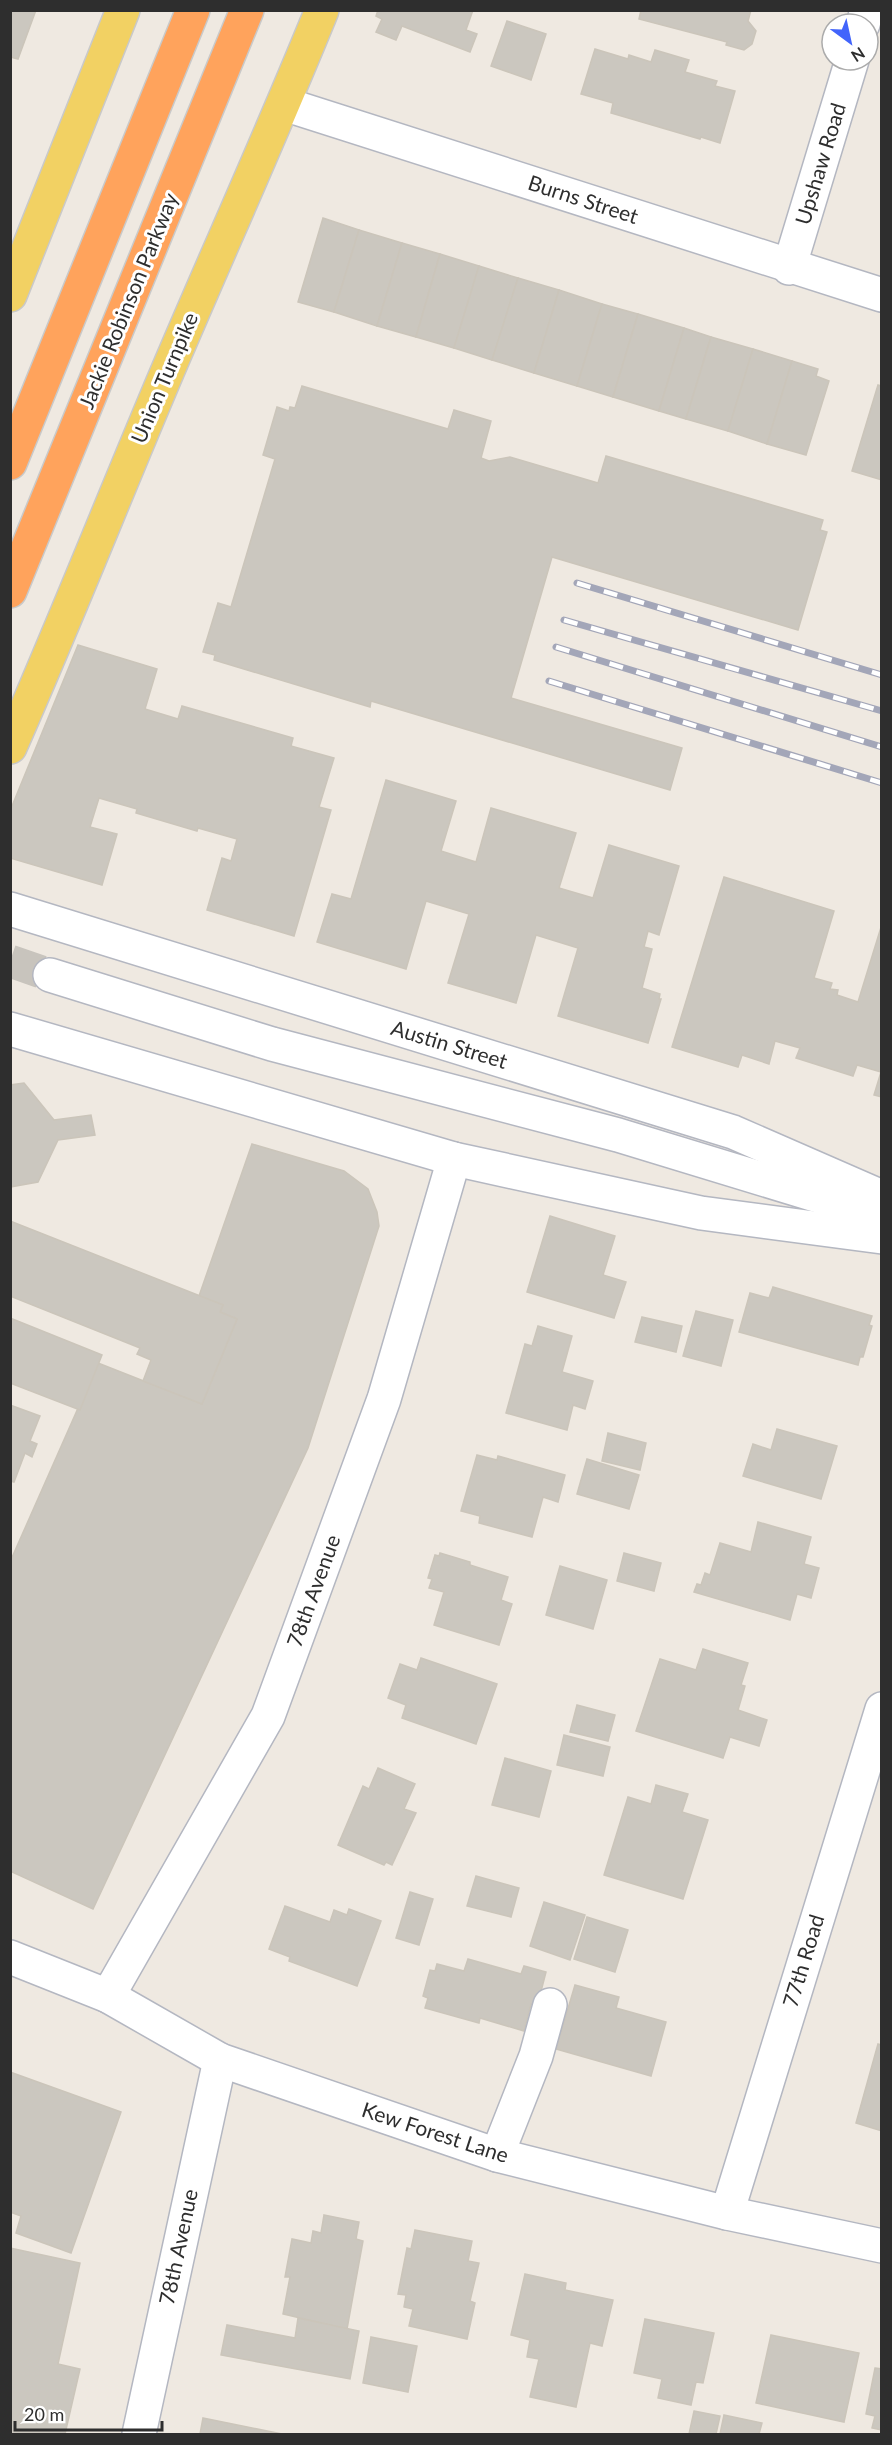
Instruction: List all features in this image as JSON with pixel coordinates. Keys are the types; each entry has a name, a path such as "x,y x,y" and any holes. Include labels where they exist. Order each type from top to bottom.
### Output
{"highway":[{"path":"10,463 193,10"},
{"name":"Jackie Robinson Parkway","path":"10,591 247,10"}],"main road":[{"path":"10,295 123,10"},
{"name":"Union Turnpike","path":"10,747 66,620 169,369 284,104 322,10"}],"street":[{"name":"Upshaw Road","path":"789,268 848,72"},
{"name":"Burns Street","path":"284,104 882,296"},
{"name":"Austin Street","path":"10,909 733,1132 882,1197"},
{"name":"Austin Street","path":"50,975 272,1044 618,1136 882,1215"},
{"path":"10,1029 454,1159 701,1213 882,1237"},
{"name":"78th Avenue","path":"108,1996 268,1716 384,1399 454,1159"},
{"name":"77th Road","path":"727,2213 882,1709"},
{"name":"Kew Forest Lane","path":"10,1956 108,1996 220,2060 497,2155 727,2213 882,2246"},
{"path":"497,2155 536,2056 550,2005"},
{"name":"78th Avenue","path":"139,2434 220,2060"}],"building":[{"path":"10,10 36,10 18,59 10,57"},
{"path":"378,10 473,10 466,30 477,34 470,52 402,26 396,40 376,32 382,19 376,16"},
{"path":"641,10 751,10 748,21 756,31 752,44 744,50 726,45 727,42 639,19"},
{"path":"507,21 546,34 531,80 491,66"},
{"path":"595,49 628,59 629,55 651,62 655,50 689,60 685,72 717,81 715,86 735,91 720,143 611,113 613,103 581,94"},
{"path":"323,218 359,230 334,312 298,302"},
{"path":"359,230 402,243 377,326 334,312"},
{"path":"402,243 440,254 416,337 377,326"},
{"path":"440,254 479,266 454,348 416,337"},
{"path":"479,266 518,278 492,360 454,348"},
{"path":"518,278 559,290 534,373 492,360"},
{"path":"559,290 602,304 577,386 534,373"},
{"path":"602,304 638,314 613,397 577,386"},
{"path":"638,314 684,328 659,411 613,397"},
{"path":"684,328 711,337 686,419 659,411"},
{"path":"711,337 753,349 728,431 686,419"},
{"path":"753,349 792,361 767,444 728,431"},
{"path":"792,361 818,369 816,376 829,381 806,455 767,444"},
{"path":"878,385 882,386 882,480 852,471"},
{"path":"302,386 448,429 454,410 491,421 481,458 489,461 510,457 598,483 606,456 823,520 820,530 827,532 798,630 552,557 511,698 682,748 670,790 371,701 370,707 214,660 215,655 203,652 218,603 231,607 275,459 263,455 277,407 289,411 290,407 295,408"},
{"path":"78,645 157,669 145,709 178,719 182,706 293,738 291,746 334,758 319,807 331,810 294,936 207,910 222,858 231,861 237,839 198,828 197,831 136,813 137,809 99,798 90,827 117,834 102,885 10,858 10,811"},
{"path":"386,780 456,801 441,851 476,862 491,808 576,833 559,888 593,898 609,845 679,866 659,935 648,931 644,947 652,949 642,988 660,994 659,999 661,999 648,1043 558,1016 578,948 536,935 516,1003 448,983 469,914 426,901 406,969 317,942 332,894 351,899"},
{"path":"724,877 834,911 814,978 832,983 830,989 838,990 837,995 858,1002 882,924 882,1097 874,1095 881,1072 857,1065 853,1076 796,1058 800,1048 775,1041 769,1064 742,1055 738,1067 672,1047"},
{"path":"24,1083 54,1120 91,1115 95,1135 58,1140 38,1182 10,1187 10,1085"},
{"path":"252,1144 344,1171 368,1189 377,1212 379,1226 308,1448 93,1909 10,1871 10,1562 98,1363 202,1404 237,1319 220,1312 223,1305 199,1296"},
{"path":"550,1216 615,1236 603,1275 626,1282 614,1318 527,1292"},
{"path":"10,1221 223,1305 220,1312 237,1319 202,1404 143,1381 151,1360 137,1354 140,1348 10,1296"},
{"path":"773,1287 872,1316 869,1325 872,1326 863,1357 860,1357 858,1365 739,1332 750,1293 769,1298"},
{"path":"696,1311 733,1320 721,1366 683,1356"},
{"path":"642,1317 682,1326 676,1352 635,1342"},
{"path":"10,1318 102,1355 80,1410 10,1383"},
{"path":"538,1326 572,1336 562,1372 593,1381 585,1409 573,1405 567,1430 506,1413 525,1344 532,1346"},
{"path":"10,1405 40,1416 30,1441 37,1444 32,1457 25,1453 14,1482 10,1481"},
{"path":"777,1429 837,1446 821,1499 743,1476 753,1444 771,1450"},
{"path":"608,1433 646,1443 640,1470 602,1461"},
{"path":"477,1455 497,1460 498,1456 565,1475 558,1502 543,1497 532,1537 479,1523 480,1516 461,1511"},
{"path":"587,1459 639,1475 629,1509 577,1494"},
{"path":"758,1522 811,1537 804,1564 819,1568 811,1598 797,1594 790,1620 694,1592 697,1584 701,1585 705,1573 710,1575 720,1543 751,1552"},
{"path":"440,1553 508,1577 501,1600 512,1604 499,1645 434,1625 444,1592 429,1588 432,1579 428,1578 435,1555 439,1556"},
{"path":"624,1553 661,1563 654,1591 617,1581"},
{"path":"560,1566 607,1580 593,1629 546,1615"},
{"path":"703,1649 748,1663 741,1685 745,1686 738,1710 767,1720 759,1746 730,1737 723,1758 636,1731 660,1659 696,1670"},
{"path":"421,1658 497,1684 476,1744 402,1718 406,1705 388,1698 400,1664 417,1670"},
{"path":"577,1705 615,1715 608,1741 570,1732"},
{"path":"564,1735 610,1747 603,1776 557,1765"},
{"path":"505,1758 551,1771 539,1817 492,1805"},
{"path":"378,1768 415,1784 404,1809 416,1813 392,1865 386,1862 384,1865 338,1845 363,1786 369,1789"},
{"path":"656,1785 688,1794 682,1812 708,1820 683,1899 604,1875 628,1797 651,1804"},
{"path":"476,1876 519,1888 511,1917 467,1906"},
{"path":"410,1892 433,1899 419,1945 396,1938"},
{"path":"544,1902 585,1915 570,1960 530,1946"},
{"path":"285,1906 330,1922 334,1910 347,1915 349,1909 381,1921 357,1986 289,1961 290,1957 269,1949"},
{"path":"587,1917 628,1930 615,1972 574,1959"},
{"path":"468,1959 521,1974 524,1966 546,1972 537,2007 531,2004 524,2031 480,2018 479,2023 425,2008 428,1998 423,1996 430,1970 435,1971 437,1964 464,1971"},
{"path":"575,1985 619,1997 616,2008 666,2022 651,2076 556,2049"},
{"path":"878,2044 882,2045 882,2131 856,2123"},
{"path":"10,2072 121,2112 71,2253 16,2233 21,2216 10,2212"},
{"path":"324,2215 359,2222 356,2239 363,2241 347,2329 283,2314 290,2277 285,2277 292,2239 311,2243 313,2231 321,2233"},
{"path":"415,2230 472,2241 468,2261 479,2263 470,2301 475,2303 467,2339 409,2326 413,2309 404,2307 406,2295 398,2294 407,2248 411,2249"},
{"path":"10,2248 80,2263 58,2364 80,2369 65,2434 10,2434"},
{"path":"525,2274 566,2283 565,2290 613,2300 602,2346 590,2343 576,2407 530,2397 539,2359 527,2357 530,2340 511,2335"},
{"path":"298,2318 359,2331 350,2379 221,2355 227,2325 295,2338"},
{"path":"645,2319 714,2333 703,2383 696,2382 691,2405 658,2398 662,2379 634,2373"},
{"path":"771,2335 859,2353 844,2422 756,2403"},
{"path":"371,2337 417,2346 408,2392 363,2383"},
{"path":"875,2368 882,2369 882,2430 872,2428 875,2416 866,2414"},
{"path":"694,2411 720,2416 716,2434 689,2434"},
{"path":"724,2415 762,2423 759,2434 720,2434"},
{"path":"203,2418 282,2434 200,2434"}],"tunnel":[{"path":"10,961 50,975"}],"railway":[{"path":"577,583 882,675"},
{"path":"564,620 882,711"},
{"path":"556,647 882,747"},
{"path":"549,681 882,783"}]}
